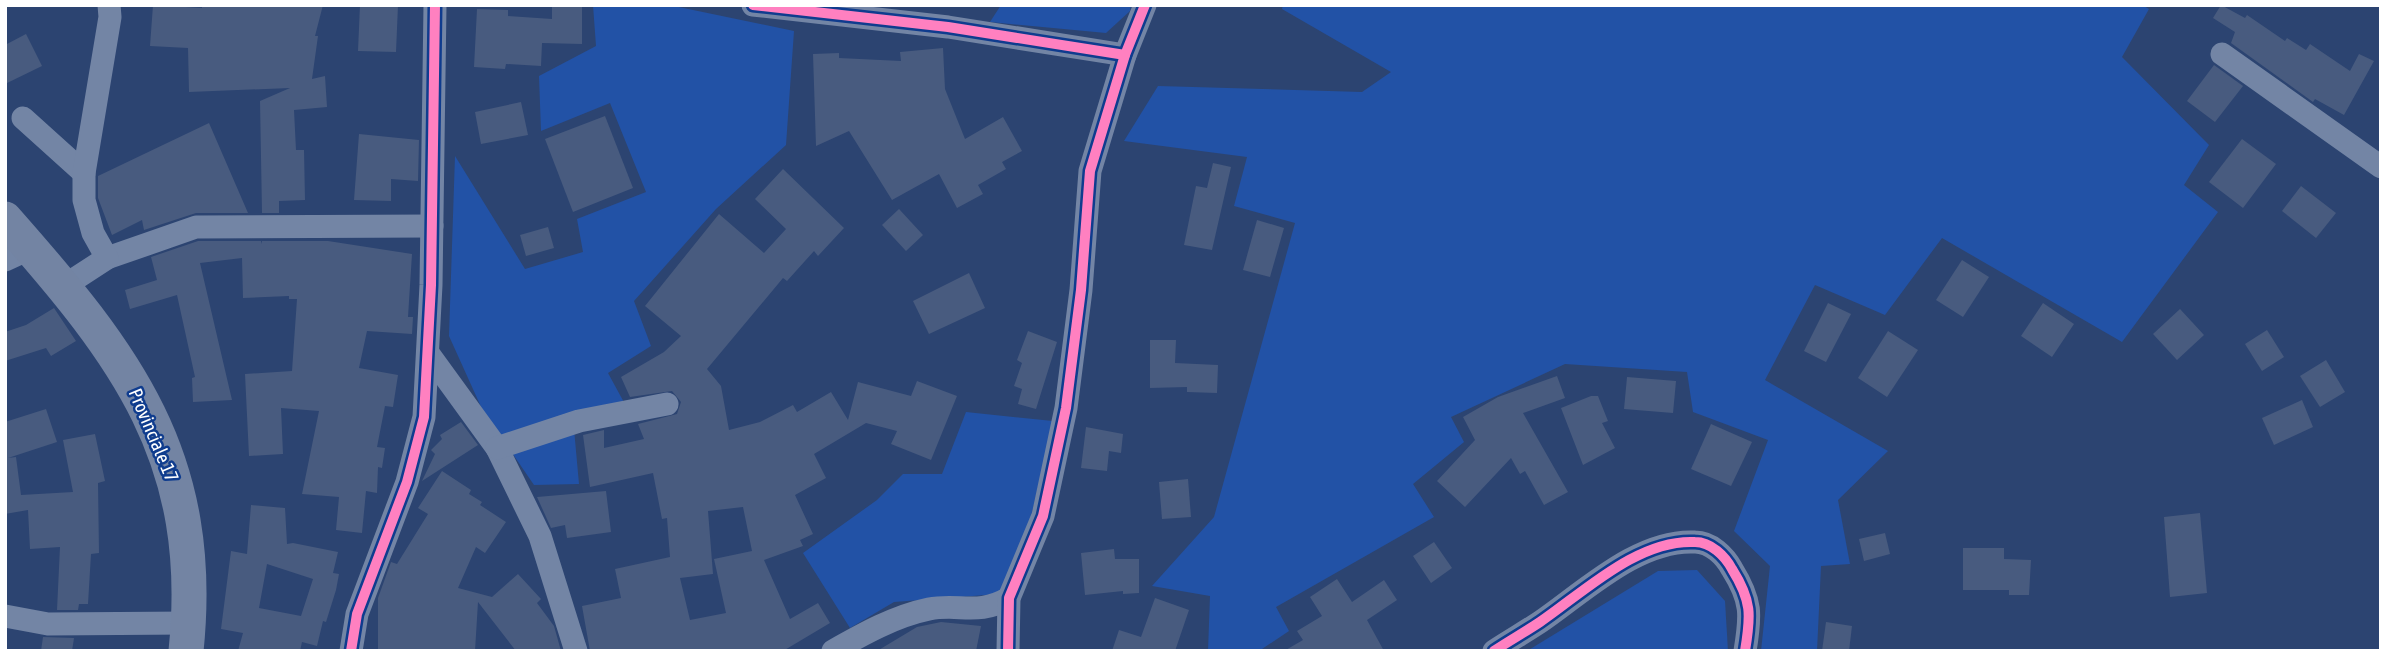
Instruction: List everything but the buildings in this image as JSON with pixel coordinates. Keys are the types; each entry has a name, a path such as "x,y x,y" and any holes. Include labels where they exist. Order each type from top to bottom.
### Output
{"main road":[{"name":"Provinciale 17","path":"5,219 18,254 64,286 89,316 132,383 166,453 181,501 187,539 187,637"}],"street":[{"path":"107,258 93,233 84,200 84,173 110,17 109,5"},
{"path":"351,651 357,614 407,482 424,417 432,226 435,5"},
{"path":"753,5 948,27 1125,55"},
{"path":"1008,651 1009,598 1043,516 1066,408 1081,290 1090,171 1125,55 1145,5"},
{"path":"2222,54 2381,167"},
{"path":"23,118 84,173"},
{"path":"64,286 107,258 196,228 432,226"},
{"path":"428,353 497,448 540,536 576,651"},
{"path":"497,448 579,421 667,404"},
{"path":"1494,651 1540,622 1614,567 1662,547 1697,541 1724,554 1740,581 1751,612 1745,651"},
{"path":"833,651 883,625 930,608 980,610 994,607 1009,598"},
{"path":"5,616 48,624 187,637"}],"shaded area":[{"path":"593,5 669,5 794,31 786,145 716,209 634,301 651,346 608,373 626,406 573,418 579,484 534,485 482,409 449,336 455,156 525,269 583,252 577,219 646,192 610,103 541,131 539,76 596,46"},
{"path":"1001,5 1131,5 1130,11 1106,33 990,22"},
{"path":"1283,5 2142,5 2149,9 2122,57 2209,145 2184,185 2218,212 2122,342 1942,238 1885,315 1815,285 1765,380 1888,451 1838,500 1850,564 1821,566 1817,651 1761,651 1770,566 1734,531 1768,440 1693,412 1687,372 1565,364 1451,417 1464,442 1413,484 1434,517 1276,607 1289,631 1259,651 1208,651 1210,596 1152,586 1214,517 1295,223 1234,206 1247,157 1124,141 1158,86 1362,92 1391,72 1282,9"},
{"path":"966,412 1053,421 1023,552 999,594 894,602 850,628 803,553 877,500 903,474 942,474"},
{"path":"1697,570 1725,601 1728,651 1527,651 1658,571"}],"cycle path":[{"path":"351,651 357,614 407,482 424,417 431,285 435,5"},
{"path":"753,5 948,27 1125,55"},
{"path":"1008,651 1009,598 1043,516 1066,408 1081,290 1090,171 1125,55 1145,5"},
{"path":"1494,651 1633,558 1674,543 1695,542 1712,547 1729,564 1739,580 1749,618 1745,651"}]}
